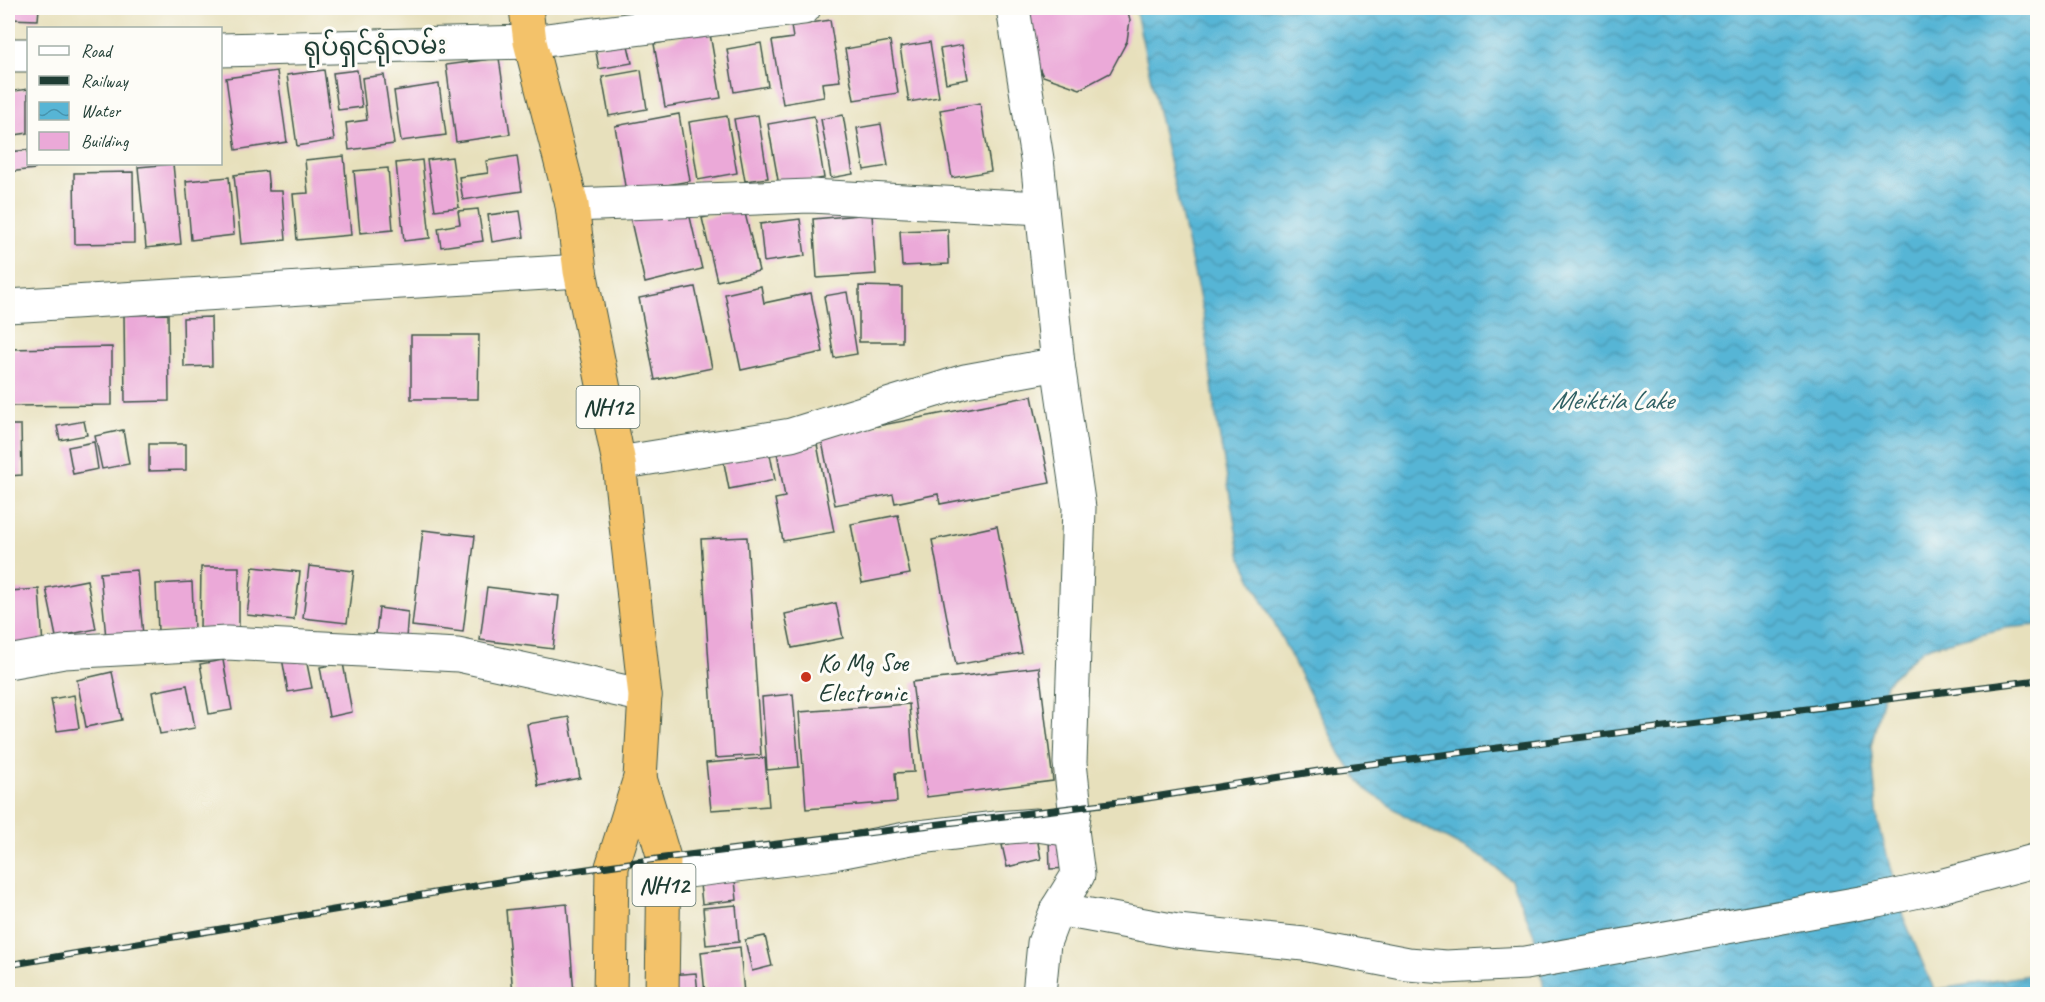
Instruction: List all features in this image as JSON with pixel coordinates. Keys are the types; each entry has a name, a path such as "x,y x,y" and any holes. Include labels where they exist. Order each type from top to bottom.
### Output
{"highway":[{"name":"NH12","path":"526,8 530,42 572,205 580,270 619,463 645,696 640,778 612,867 610,994"},
{"name":"NH12","path":"640,778 664,858 662,994"}],"street":[{"name":"ရုပ်ရှင်ရုံလမ်း","path":"222,50 530,42 804,8"},
{"path":"1013,8 1037,159 1058,364 1079,508 1070,763 1075,808 1072,830 1078,875 1057,909 1044,943 1039,994"},
{"path":"8,55 27,55"},
{"path":"572,205 810,196 1041,208"},
{"path":"8,306 580,270"},
{"path":"619,463 791,435 964,381 1058,364"},
{"path":"8,662 64,652 228,643 458,655 645,696"},
{"path":"664,874 828,854 911,838 996,828 1036,825 1072,830"},
{"path":"1057,909 1177,931 1304,944 1408,964 1446,968 1526,963 1877,900 1933,888 2037,860"}],"water":[{"name":"Meiktila Lake","path":"1135,8 2037,8 2037,625 2005,628 1924,648 1886,683 1871,746 1878,821 1903,916 1934,990 2037,974 2037,994 1545,994 1534,934 1511,880 1485,859 1410,819 1365,789 1341,755 1241,558 1216,416 1203,313"}],"building":[{"path":"8,8 39,8 38,20 8,19"},
{"path":"1020,8 1127,8 1130,20 1127,41 1110,73 1080,89 1043,76 1028,44"},
{"path":"830,20 840,81 822,83 824,97 783,104 772,41 793,38 791,26"},
{"path":"708,22 721,98 665,107 654,44 675,40"},
{"path":"627,41 632,63 599,69 595,46"},
{"path":"890,41 898,93 854,100 845,49"},
{"path":"930,42 939,97 909,102 900,47"},
{"path":"761,43 768,86 734,92 727,49"},
{"path":"962,45 968,79 946,83 940,49"},
{"path":"499,58 510,134 456,142 446,65"},
{"path":"324,70 334,140 297,146 287,75"},
{"path":"357,70 362,107 338,110 333,73"},
{"path":"641,70 647,109 609,116 602,77"},
{"path":"277,71 287,142 236,150 226,78"},
{"path":"384,75 394,144 349,150 346,123 367,120 362,78"},
{"path":"439,84 446,135 401,141 394,91"},
{"path":"27,89 27,133 8,136 8,92"},
{"path":"980,103 991,171 952,178 940,110"},
{"path":"679,114 690,181 626,192 615,126"},
{"path":"758,115 768,178 745,181 734,119"},
{"path":"843,115 853,174 831,178 821,119"},
{"path":"727,116 737,173 698,180 689,122"},
{"path":"814,116 824,178 779,186 768,124"},
{"path":"881,124 888,166 864,170 857,128"},
{"path":"27,150 27,165 34,165 35,169 8,172 8,152"},
{"path":"344,156 351,235 297,240 293,194 308,193 305,160"},
{"path":"517,156 522,191 463,200 459,177 488,173 486,161"},
{"path":"452,157 459,207 435,210 427,160"},
{"path":"422,160 430,238 404,241 396,163"},
{"path":"173,165 181,244 146,248 138,167"},
{"path":"388,168 393,230 360,233 354,171"},
{"path":"267,171 269,191 282,191 286,240 241,244 234,175"},
{"path":"133,172 134,243 75,244 74,173"},
{"path":"229,177 234,235 191,240 186,181"},
{"path":"8,185 10,185 15,238 8,239"},
{"path":"687,204 702,269 645,283 630,217"},
{"path":"478,209 483,241 441,247 438,228 460,224 458,211"},
{"path":"744,209 759,271 717,281 702,218"},
{"path":"520,211 524,237 492,242 488,215"},
{"path":"872,214 876,274 817,278 813,219"},
{"path":"800,219 805,256 764,262 760,224"},
{"path":"948,229 949,264 902,266 900,231"},
{"path":"761,286 764,303 811,293 823,352 741,370 725,294"},
{"path":"859,286 902,287 902,342 859,342"},
{"path":"695,287 712,368 655,380 639,298"},
{"path":"847,292 857,354 834,358 824,296"},
{"path":"168,314 169,401 125,402 124,315"},
{"path":"211,317 212,366 184,367 183,318"},
{"path":"411,335 479,335 478,399 411,399"},
{"path":"112,347 112,405 8,406 8,349"},
{"path":"1032,396 1050,483 940,504 938,494 895,503 893,494 835,505 821,437"},
{"path":"84,421 87,435 60,440 57,426"},
{"path":"8,425 21,425 22,475 8,476"},
{"path":"123,430 129,464 102,469 95,436"},
{"path":"94,442 98,469 73,474 68,447"},
{"path":"149,444 186,444 186,470 149,471"},
{"path":"768,444 775,480 729,489 722,453"},
{"path":"817,444 834,532 783,541 775,499 785,497 777,452"},
{"path":"898,515 910,574 862,583 851,524"},
{"path":"997,526 1022,653 956,665 932,540"},
{"path":"423,530 475,536 463,632 412,626"},
{"path":"747,537 761,755 715,758 701,539"},
{"path":"309,566 354,571 347,623 303,618"},
{"path":"201,567 239,567 239,630 200,629"},
{"path":"253,567 300,572 294,620 247,615"},
{"path":"137,570 143,635 106,638 100,573"},
{"path":"87,580 96,629 56,637 46,588"},
{"path":"192,582 194,630 158,632 156,584"},
{"path":"487,587 559,596 553,649 480,640"},
{"path":"39,589 43,646 8,648 8,591"},
{"path":"836,603 843,638 792,648 785,614"},
{"path":"379,608 408,612 406,638 376,634"},
{"path":"305,654 312,688 288,692 282,658"},
{"path":"223,660 232,710 209,714 200,664"},
{"path":"343,663 352,712 329,717 320,667"},
{"path":"1039,667 1053,781 927,797 912,682"},
{"path":"112,672 122,720 86,727 77,680"},
{"path":"187,685 195,728 160,734 152,692"},
{"path":"793,694 799,767 767,770 762,697"},
{"path":"74,695 79,728 57,731 51,699"},
{"path":"909,704 914,772 895,773 897,802 806,809 799,712"},
{"path":"569,717 580,778 538,786 527,724"},
{"path":"765,758 769,806 711,810 706,763"},
{"path":"1067,836 1069,868 1050,869 1049,837"},
{"path":"1037,837 1041,859 1007,867 1002,845"},
{"path":"734,870 737,900 702,904 699,874"},
{"path":"567,904 574,994 513,994 506,910"},
{"path":"736,905 739,942 706,945 703,908"},
{"path":"765,936 772,966 752,971 745,940"},
{"path":"740,947 744,994 705,994 701,952"},
{"path":"696,973 698,994 671,994 669,975"}],"railway":[{"path":"8,965 511,880 664,858 1135,800 1331,769 2038,680"}],"place":[{"name":"Ko Mg Soe Electronic","path":"806,677"}]}
